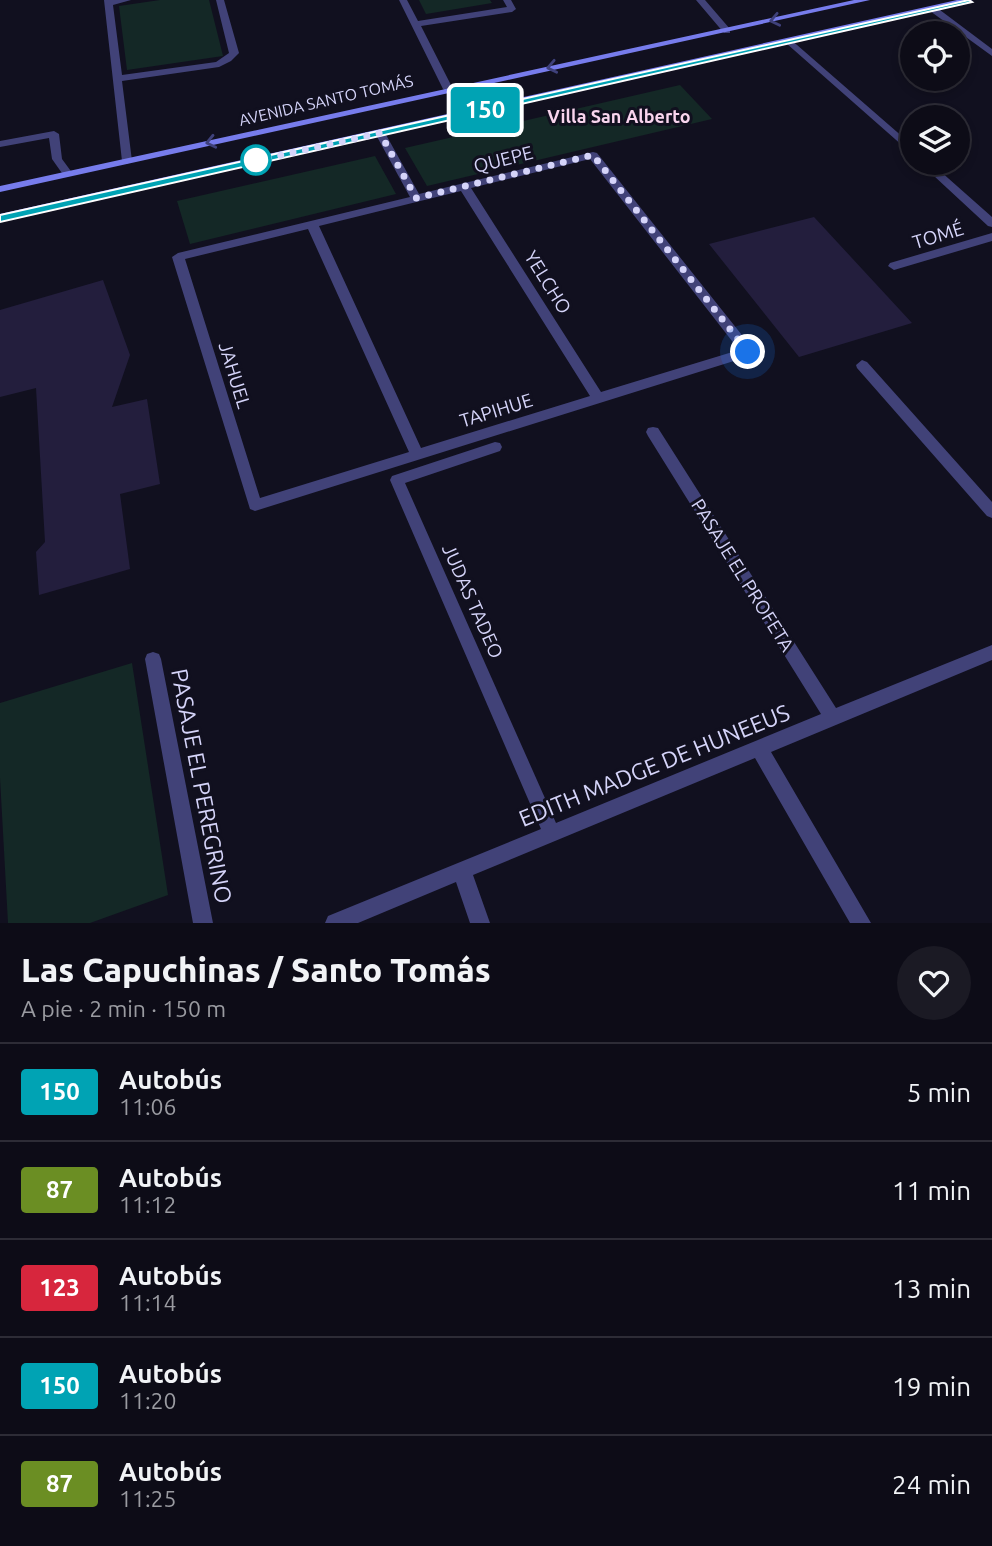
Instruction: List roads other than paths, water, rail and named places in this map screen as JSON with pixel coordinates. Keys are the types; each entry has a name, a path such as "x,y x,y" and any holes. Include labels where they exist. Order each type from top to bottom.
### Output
{"main road":[{"name":"AVENIDA SANTO TOMÁS","path":"0,189 448,89 866,0"},
{"path":"0,218 969,0"}],"street":[{"path":"127,0 108,1 127,161"},
{"path":"117,79 219,64 228,59 234,53 220,0"},
{"path":"403,0 448,89"},
{"path":"415,23 512,9 507,0"},
{"path":"700,0 727,31"},
{"path":"933,9 992,53"},
{"path":"789,41 900,140"},
{"path":"380,133 416,198"},
{"path":"0,144 54,134 57,159 68,174"},
{"name":"QUEPE","path":"178,257 593,155 748,352"},
{"path":"938,175 992,223"},
{"name":"YELCHO","path":"464,186 598,398"},
{"path":"312,223 417,454"},
{"name":"TOMÉ","path":"894,266 992,237"},
{"name":"JAHUEL","path":"178,257 255,505"},
{"name":"TAPIHUE","path":"255,505 748,352"},
{"path":"862,365 992,513"},
{"name":"PASAJE EL PROFETA","path":"653,432 833,718"},
{"name":"JUDAS TADEO","path":"495,447 397,480 552,834"},
{"name":"EDITH MADGE DE HUNEEUS","path":"335,923 992,652"},
{"name":"PASAJE EL PEREGRINO","path":"153,659 203,923"},
{"path":"759,748 861,923"},
{"path":"461,871 480,923"}],"district":[{"name":"Villa San Alberto","path":"619,116"}]}
